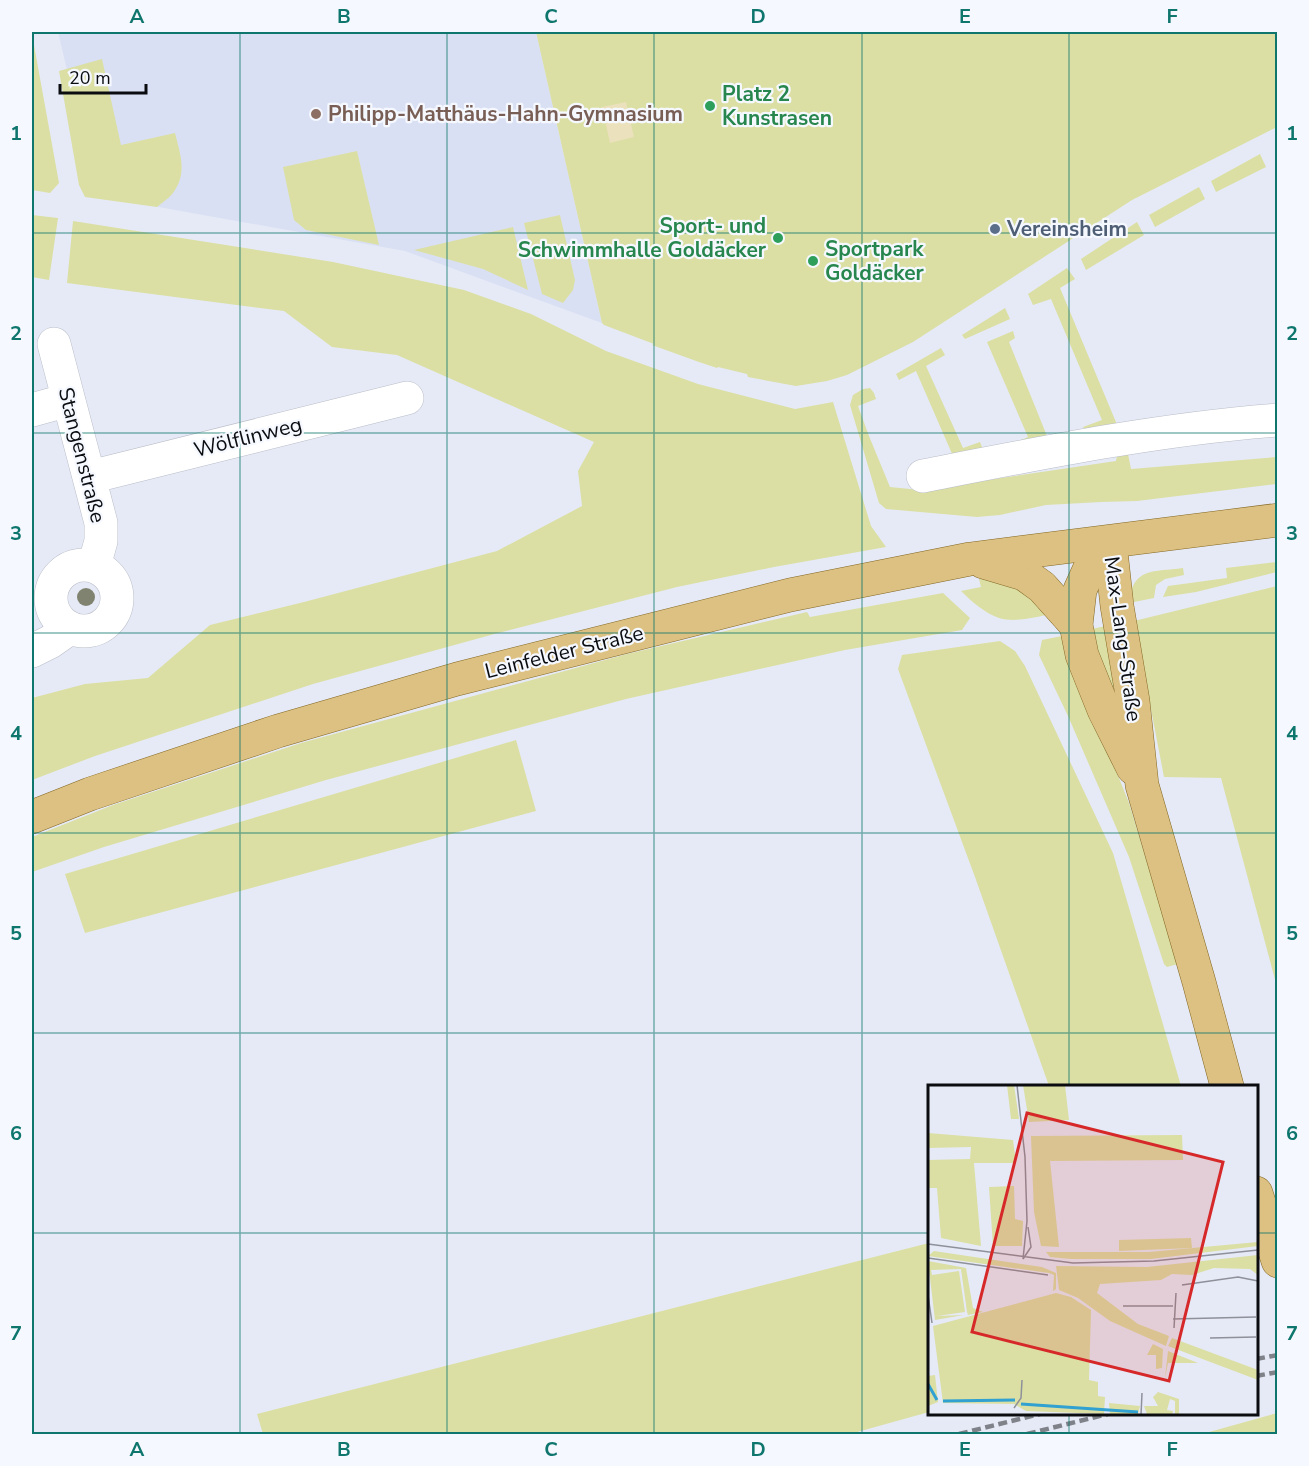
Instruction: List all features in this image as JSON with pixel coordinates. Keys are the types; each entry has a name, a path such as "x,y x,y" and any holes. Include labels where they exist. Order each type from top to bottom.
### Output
{"main road":[{"name":"Leinfelder Straße","path":"32,817 90,794 267,735 435,685 790,595 972,559 1278,520"},
{"name":"Max-Lang-Straße","path":"1110,542 1089,570 1080,590 1076,625 1082,656 1104,710 1142,785"},
{"name":"Max-Lang-Straße","path":"1110,542 1134,701 1142,785 1227,1085"},
{"path":"972,559 1023,574 1042,587 1076,625"},
{"path":"1258,1196 1278,1261"}],"street":[{"name":"Stangenstraße","path":"54,345 101,523 101,541 94,566"},
{"name":"Wölflinweg","path":"90,477 407,398"},
{"path":"32,410 68,400"},
{"path":"923,476 1142,436 1278,420"},
{"path":"83,564 94,566 111,578 116,588 115,609 102,626 81,631 70,628 54,613 51,591 62,572 83,564"},
{"path":"32,651 70,628"}],"shaded area":[{"name":"Philipp-Matthäus-Hahn-Gymnasium","path":"58,32 536,32 602,323 405,251 97,196"}],"green space":[{"name":"Sportpark Goldäcker","path":"536,32 1277,32 1277,127 1132,200 913,342 847,375 796,386 748,377 747,374 717,368 652,345 654,344 602,323"},
{"path":"32,34 59,183 50,193 32,190 32,115 34,114"},
{"path":"102,59 121,145 175,133 182,169 181,176 173,193 157,207 85,197 79,185 59,71"},
{"path":"357,151 379,245 306,230 294,220 283,167"},
{"path":"1260,154 1266,167 1216,192 1211,181"},
{"path":"1199,187 1205,199 1155,227 1149,215"},
{"path":"32,215 58,218 49,280 32,277"},
{"path":"560,215 575,280 573,290 563,303 542,294 524,223"},
{"path":"73,221 333,262 464,290 531,314 606,351 698,384 795,409 833,402 871,526 886,547 677,587 498,633 313,684 95,756 32,780 32,698 85,684 148,678 210,625 497,551 582,506 578,471 594,442 397,355 332,347 284,311 67,283"},
{"path":"1137,222 1144,235 1086,270 1081,259"},
{"path":"513,227 528,290 483,269 414,250"},
{"path":"1067,268 1075,279 1060,288 1118,427 1085,431 1083,427 1102,420 1051,299 1033,305 1028,294"},
{"path":"1005,308 1010,319 965,339 962,335"},
{"path":"1013,331 1015,338 1009,342 1047,436 1056,433 1054,439 1010,445 1028,437 987,342"},
{"path":"941,348 945,355 926,366 963,448 980,442 981,451 953,456 916,371 899,380 896,374"},
{"path":"870,388 876,399 858,406 890,487 920,490 1116,461 1117,455 1128,454 1131,469 1277,457 1277,484 1137,501 1046,505 1000,515 977,517 886,509 879,503 850,405 853,395"},
{"path":"1277,562 1277,572 1196,592 1163,597 1168,586 1227,578 1226,568"},
{"path":"1183,568 1184,575 1165,579 1156,585 1154,598 1129,603 1131,591 1140,577 1154,571"},
{"path":"999,576 1017,578 1051,614 1019,620 999,618 974,603 961,591 981,587 979,579"},
{"path":"1277,586 1277,987 1221,778 1164,777 1134,621"},
{"path":"943,593 970,618 962,630 845,650 626,699 326,780 104,847 32,872 32,837 113,805 301,743 627,654 807,612 810,617"},
{"path":"1110,625 1124,704 1116,707 1099,660 1092,629"},
{"path":"1062,636 1129,803 1178,964 1167,967 1164,964 1129,857 1039,655 1042,640"},
{"path":"1000,641 1015,651 1025,666 1113,853 1181,1085 1049,1085 898,669 902,655"},
{"path":"516,740 536,811 85,933 65,874"},
{"path":"928,1243 928,1412 850,1434 263,1434 257,1414"},
{"path":"1277,1413 1277,1434 1202,1434"}],"sand":[{"path":"626,102 634,137 610,143 602,107"}],"railway":[{"path":"1258,1359 1278,1355"},
{"path":"1258,1376 1278,1372"},
{"path":"959,1434 1036,1415"},
{"path":"1027,1434 1104,1415"}],"place":[{"name":"Platz 2 Kunstrasen","path":"710,106"},
{"name":"Philipp-Matthäus-Hahn-Gymnasium","path":"316,114"},
{"name":"Vereinsheim","path":"995,229"},
{"name":"Sport- und Schwimmhalle Goldäcker","path":"778,238"},
{"name":"Sportpark Goldäcker","path":"813,261"}]}
